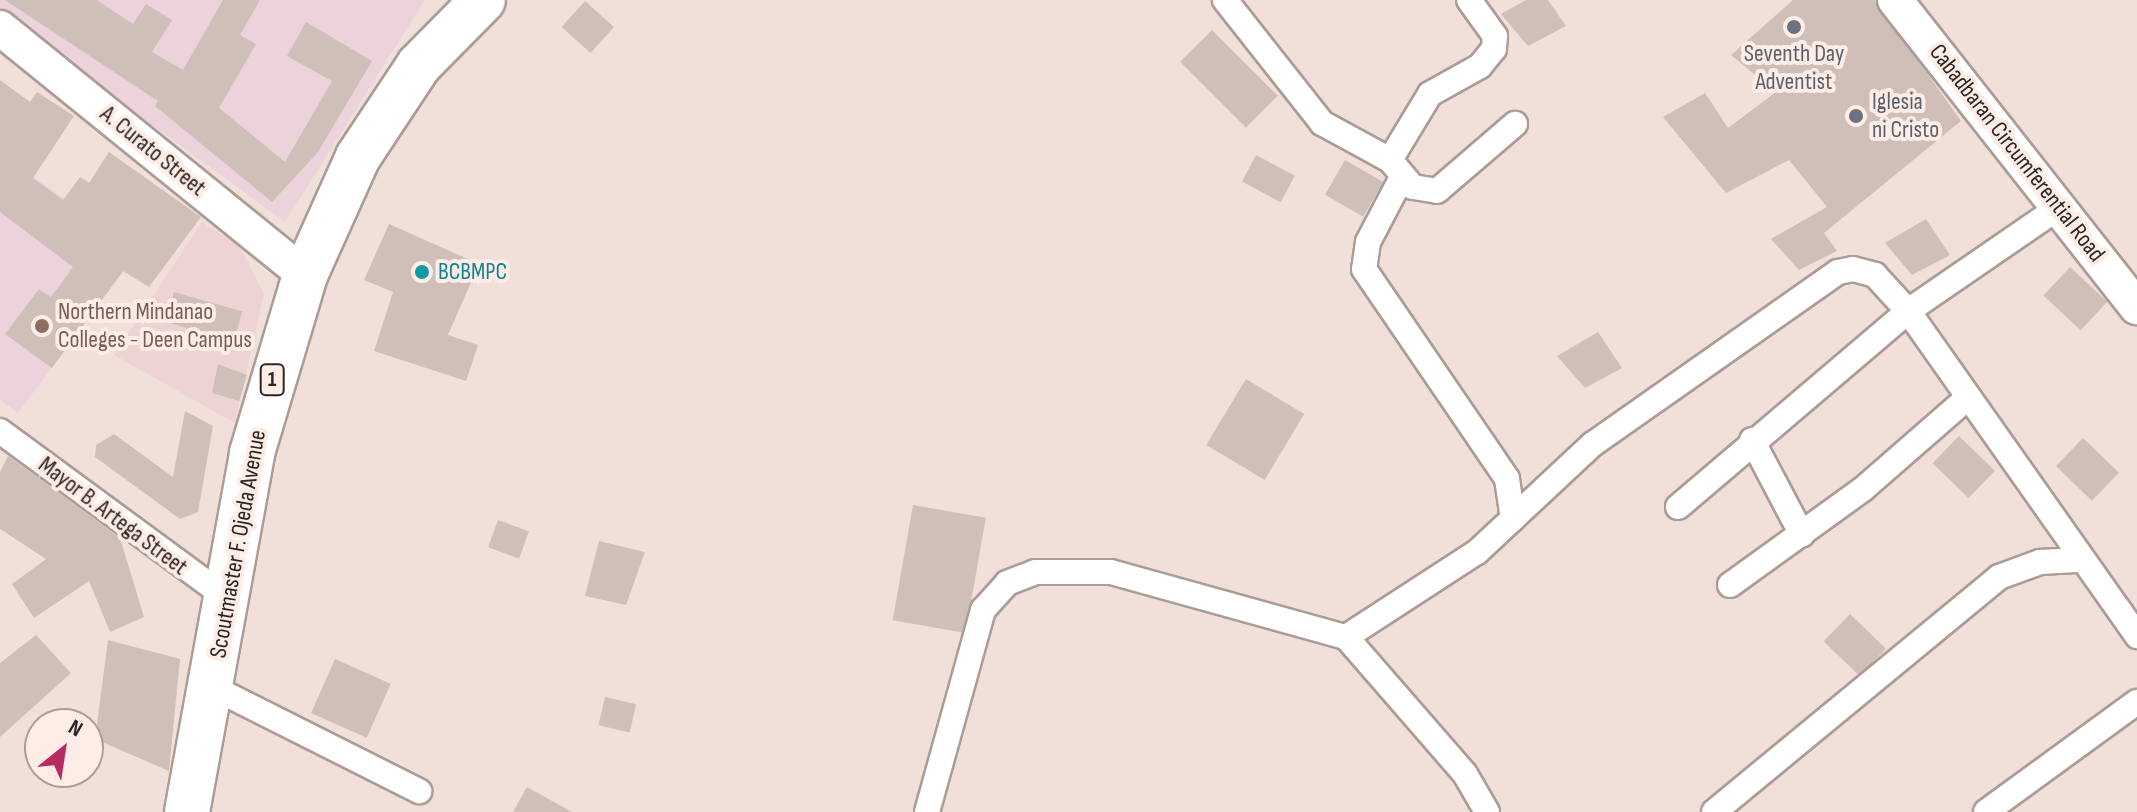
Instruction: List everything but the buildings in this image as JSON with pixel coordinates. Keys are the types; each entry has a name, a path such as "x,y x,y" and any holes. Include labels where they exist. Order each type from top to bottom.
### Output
{"highway":[{"name":"Scoutmaster F. Ojeda Avenue","path":"187,812 252,453 305,275 358,157 419,65 483,0"}],"main road":[{"name":"Cabadbaran Circumferential Road","path":"1895,0 2061,206 2137,307"},
{"name":"A. Curato Street","path":"0,28 305,275"}],"street":[{"path":"1225,0 1322,123 1395,171 1437,191 1515,124"},
{"path":"1469,0 1495,36 1494,49 1480,66 1430,94 1395,171 1368,242 1364,269 1477,428 1507,479 1513,519"},
{"path":"1678,507 1752,440 1908,311 2061,206"},
{"path":"1346,637 1477,552 1593,444 1838,272 1875,275 1908,311 1965,400 2077,560 2137,636"},
{"path":"1730,585 1802,535 1965,400"},
{"name":"Mayor B. Artega Street","path":"0,431 227,598"},
{"path":"1752,440 1802,535"},
{"path":"1714,812 1999,577 2040,562 2077,560"},
{"path":"927,812 966,650 983,610 1007,583 1035,572 1111,572 1346,637 1465,774 1487,812"},
{"path":"212,687 419,791"},
{"path":"1986,812 2137,702"}],"shaded area":[{"path":"0,0 425,0 285,222 0,14"},
{"name":"Northern Mindanao Colleges - Deen Campus","path":"0,152 138,252 18,413 0,400"},
{"path":"202,222 240,247 264,294 235,423 114,355"}],"place":[{"name":"Seventh Day Adventist","path":"1794,27"},
{"name":"Iglesia ni Cristo","path":"1856,116"},
{"name":"BCBMPC","path":"422,272"},
{"name":"Northern Mindanao Colleges - Deen Campus","path":"42,326"}]}
